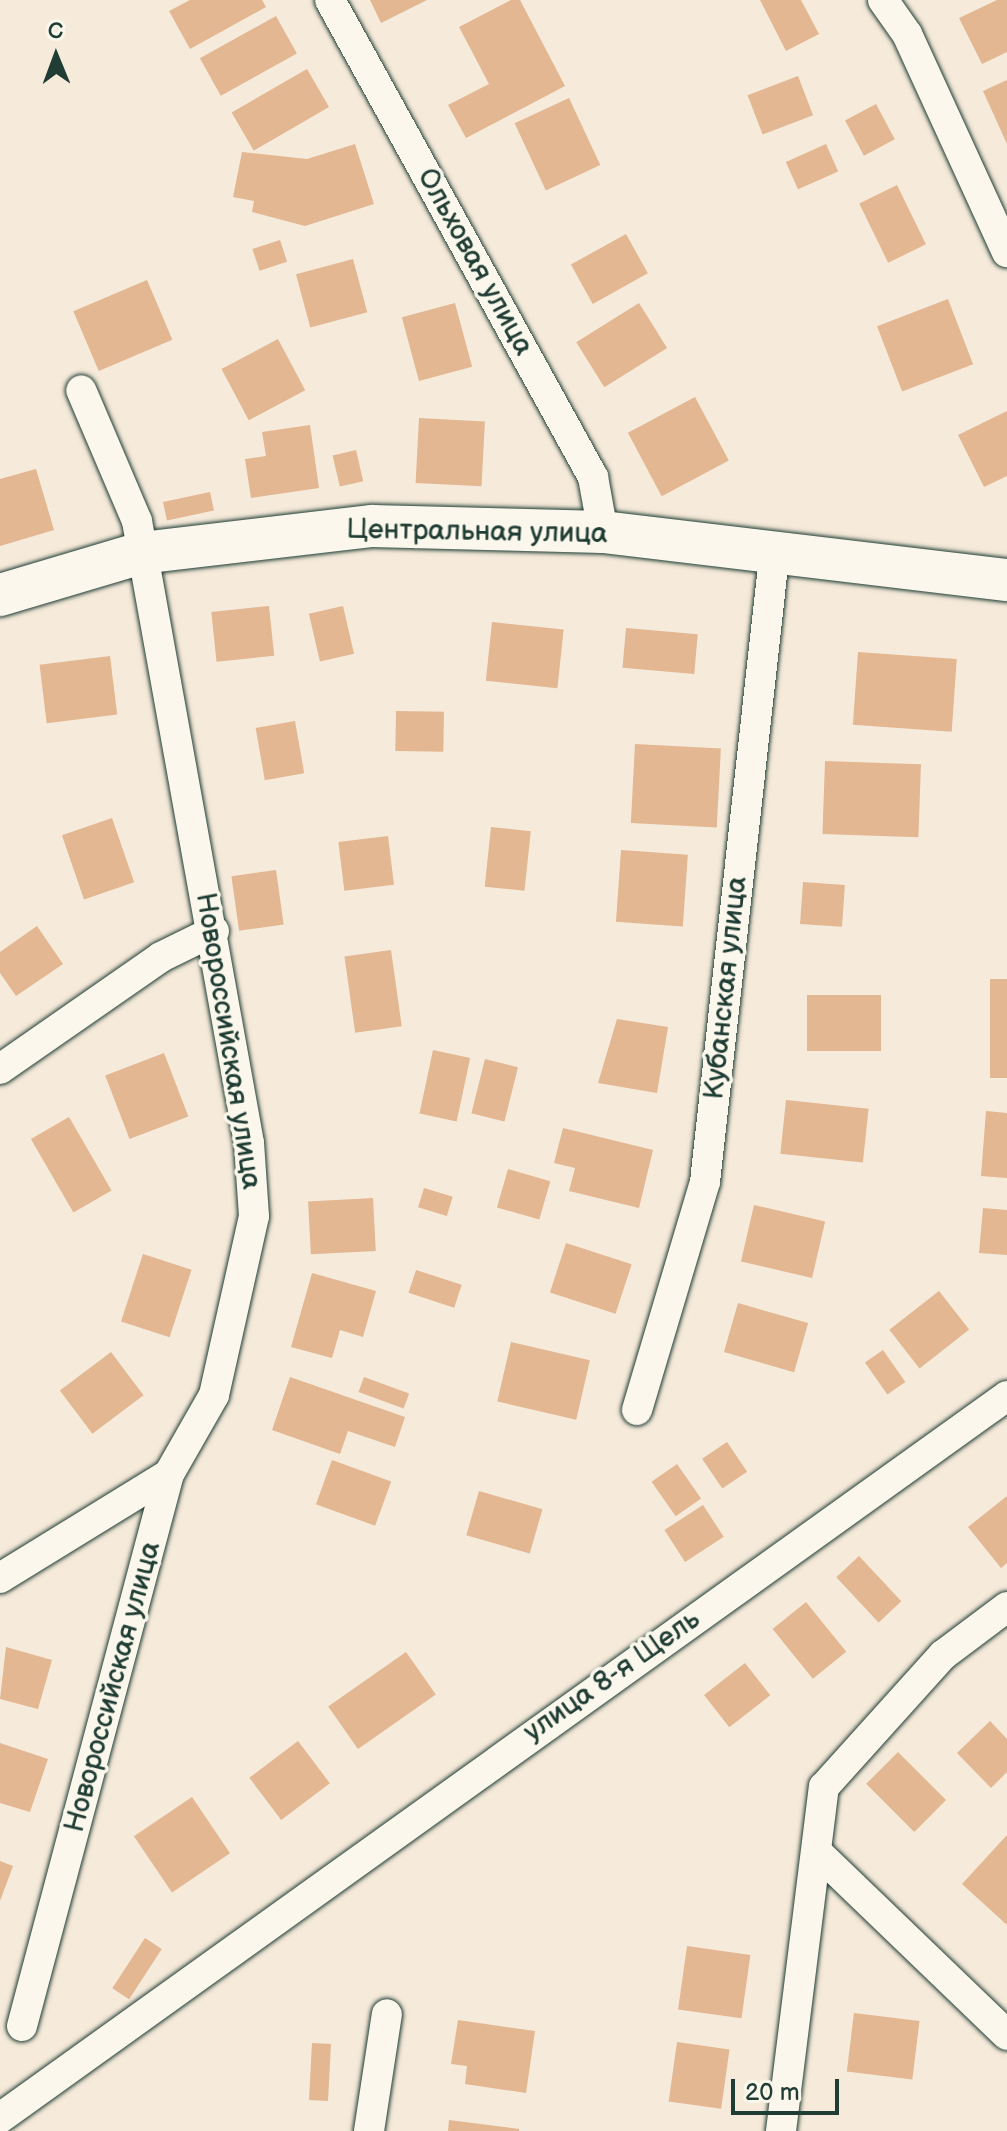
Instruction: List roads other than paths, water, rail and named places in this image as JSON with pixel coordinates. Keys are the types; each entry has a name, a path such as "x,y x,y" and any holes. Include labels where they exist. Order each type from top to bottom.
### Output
{"street":[{"name":"Ольховая улица","path":"330,0 593,477 603,532"},
{"path":"883,0 907,34 1007,252"},
{"name":"Новороссийская улица","path":"22,2026 169,1474 214,1395 254,1216 214,931 137,521 81,390"},
{"name":"Центральная улица","path":"0,595 141,553 372,526 603,532 774,557 1007,580"},
{"name":"Кубанская улица","path":"637,1410 705,1182 774,557"},
{"path":"0,1069 161,957 214,931"},
{"name":"улица 8-я Щель","path":"0,2118 218,1956 1007,1396"},
{"path":"0,1578 169,1474"},
{"path":"781,2131 819,1854 824,1787 943,1655 1007,1607"},
{"path":"819,1854 1007,2035"},
{"path":"369,2131 387,2014"}]}
